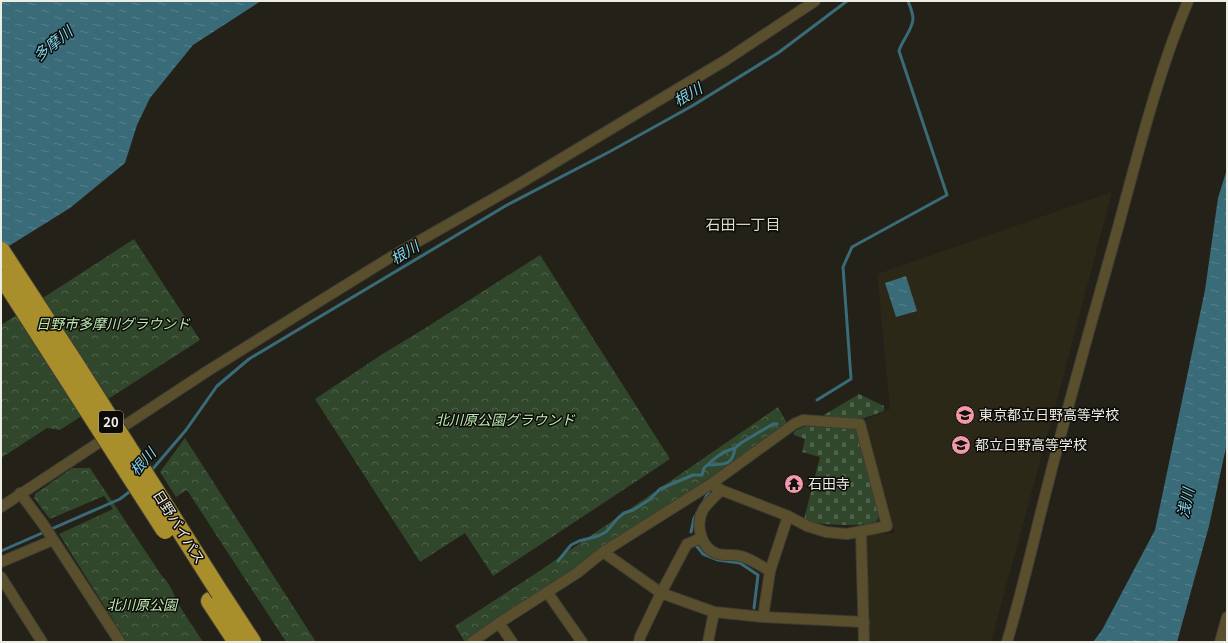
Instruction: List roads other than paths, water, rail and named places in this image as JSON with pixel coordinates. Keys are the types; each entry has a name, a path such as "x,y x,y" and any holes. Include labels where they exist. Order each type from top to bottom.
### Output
{"highway":[{"name":"日野バイパス","path":"1,252 75,364 215,596 237,642"},
{"name":"日野バイパス","path":"1,274 215,596 252,642"}],"street":[{"path":"1,507 20,493 206,372 301,312 391,257 519,184 726,60 816,1"},
{"path":"1007,642 1033,547 1071,395 1140,143 1162,71 1188,1"},
{"path":"472,642 577,573 603,552 711,484 794,424 803,420 860,424 887,526 847,534 826,532 807,526 788,516 722,490 711,484"},
{"path":"722,490 703,510 699,523 701,538 708,548 718,554 740,556 751,560 770,571"},
{"path":"20,493 43,524 120,642"},
{"path":"763,617 770,571 788,516"},
{"path":"861,532 864,642"},
{"path":"1,562 52,538"},
{"path":"639,642 661,592 687,544 701,538"},
{"path":"603,552 661,592 714,612 763,617 864,622"},
{"path":"1,577 42,642"},
{"path":"547,592 582,642"},
{"path":"708,642 714,612"},
{"path":"1220,642 1227,617"},
{"path":"499,623 512,642"}],"water":[{"name":"多摩川","path":"1,1 261,1 193,45 150,98 137,125 125,163 70,208 1,251"},
{"name":"浅川","path":"1227,169 1227,443 1209,526 1177,642 1093,642 1102,630 1155,530 1205,290 1218,198"},
{"path":"906,276 917,311 896,317 885,283"}],"waterway":[{"name":"根川","path":"151,471 186,430 217,386 249,359 507,205 609,152 692,106 778,53 847,1"},
{"path":"817,400 851,379 843,267 852,247 947,195 899,51 913,19 908,1"},
{"path":"558,561 571,545 606,532 624,513 633,510 649,500 660,489 693,475 702,475 704,468 724,452 735,448 773,424 777,424"},
{"path":"708,465 726,463 732,459 735,448"},
{"name":"根川","path":"1,551 120,499 133,489"},
{"path":"703,503 710,489"},
{"path":"691,532 694,518 697,513"},
{"path":"695,544 703,554 718,560 740,563 758,575 754,608"}],"place":[{"name":"東京都立日野高等学校","path":"965,415"},
{"name":"都立日野高等学校","path":"961,445"},
{"name":"石田寺","path":"794,484"}],"district":[{"name":"石田一丁目","path":"743,225"}],"park label":[{"name":"日野市多摩川グラウンド","path":"113,324"},
{"name":"北川原公園グラウンド","path":"505,420"},
{"name":"北川原公園","path":"142,605"}]}
